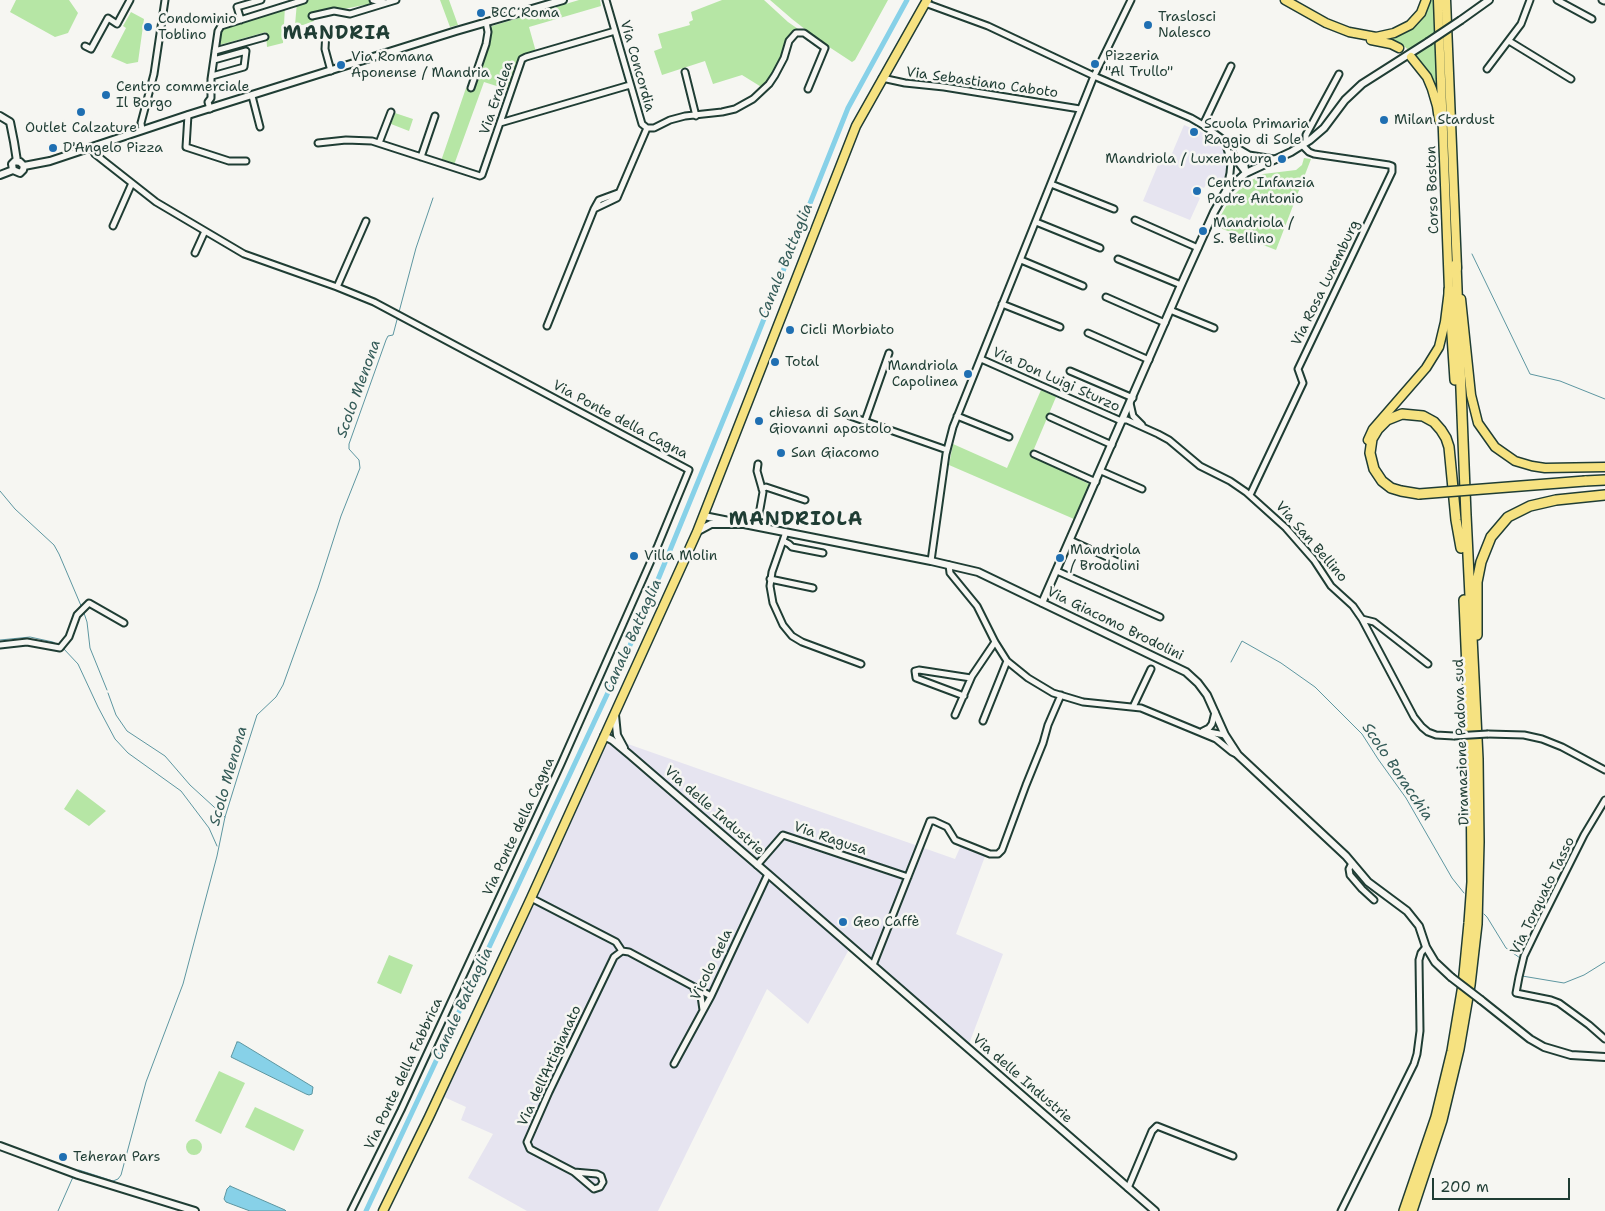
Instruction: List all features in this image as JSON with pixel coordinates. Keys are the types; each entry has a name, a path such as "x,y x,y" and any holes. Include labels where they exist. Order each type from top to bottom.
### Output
{"highway":[{"name":"Diramazione Padova sud","path":"1412,1211 1442,1120 1470,985 1477,924 1479,842 1476,708 1456,264"},
{"name":"Diramazione Padova sud","path":"1404,1211 1436,1117 1452,1050 1463,985 1472,882 1471,760 1456,384 1449,290"},
{"path":"1462,548 1456,520 1449,447 1442,430 1434,422 1423,416 1402,414 1387,420 1372,439 1370,453 1374,469 1382,481 1391,488 1401,492 1419,495 1586,483 1605,481"},
{"path":"1476,708 1478,582 1481,562 1491,537 1508,517 1530,506 1556,500 1605,495"}],"main road":[{"path":"1281,0 1323,25 1341,33 1391,44 1399,48"},
{"path":"1285,0 1326,23 1349,32 1376,37 1394,33 1410,25 1421,13 1426,0"},
{"name":"Corso Boston","path":"1419,495 1399,495 1388,490 1375,478 1368,461 1367,450 1373,429 1426,368 1439,347 1445,322 1449,290 1438,0"},
{"name":"Corso Boston","path":"1446,0 1456,264 1465,328 1471,395 1478,423 1495,446 1515,461 1545,468 1605,467"},
{"path":"383,1211 531,898 697,532 847,146 865,108 926,2"},
{"path":"1412,57 1427,77 1432,89 1437,106 1441,149 1445,164"}],"street":[{"path":"85,46 91,49 108,18 117,24 130,0"},
{"path":"142,130 141,123 154,74 165,0"},
{"path":"241,20 237,7 261,0"},
{"path":"213,108 214,100 211,98 212,76 218,31 221,26 290,2 304,0"},
{"path":"373,0 386,3"},
{"path":"312,16 334,11 350,14 396,0"},
{"path":"0,175 13,170 20,172 24,166 50,161 188,115 562,0"},
{"name":"Via Concordia","path":"547,326 594,209 599,200 620,191 647,128 642,124 606,0"},
{"path":"932,561 947,450 957,416 1021,260 1080,108 1130,0"},
{"path":"1226,191 1246,173 1304,143 1324,128 1345,100 1362,84 1489,0"},
{"path":"1487,69 1521,24 1530,0"},
{"path":"1557,0 1592,20"},
{"path":"926,2 988,26 1203,125 1239,150 1258,157 1278,158"},
{"path":"471,88 486,44 488,32 486,22"},
{"path":"326,31 324,49 331,71"},
{"name":"Via Eraclea","path":"318,143 346,140 380,143 480,176 482,175 522,59 526,56 615,31"},
{"path":"647,128 654,128 684,116 711,115 735,109 753,99 776,75 784,58 789,40 796,33 804,33 825,48 808,89"},
{"path":"215,51 265,37"},
{"path":"1509,41 1571,79"},
{"path":"212,76 244,67 246,42"},
{"path":"214,60 246,51"},
{"path":"1203,125 1231,66"},
{"path":"685,72 696,116"},
{"path":"1304,143 1313,121 1339,74"},
{"name":"Via Sebastiano Caboto","path":"882,78 905,84 1080,108"},
{"path":"500,124 630,85"},
{"path":"252,96 260,128"},
{"path":"380,143 391,112"},
{"path":"188,115 186,147 229,161 246,161"},
{"path":"0,116 10,122 17,161"},
{"path":"421,157 435,116"},
{"path":"1313,121 1324,128"},
{"path":"1042,603 1112,445 1127,416 1131,401 1181,285 1226,191 1231,167 1229,151 1225,141"},
{"name":"Via Rosa Luxemburg","path":"1250,495 1303,384 1298,368 1392,172 1392,166 1389,165 1314,154 1309,152 1304,143"},
{"name":"Via Ponte della Cagna","path":"92,147 95,154 156,202 252,257 337,287 398,314 689,470 620,633 477,946"},
{"path":"1239,150 1244,161 1246,173"},
{"path":"1229,151 1246,173"},
{"path":"17,161 24,166"},
{"path":"13,170 12,164 17,161"},
{"path":"112,226 132,183"},
{"path":"1051,184 1114,209"},
{"path":"1135,220 1198,248"},
{"path":"337,287 366,221"},
{"path":"1036,222 1100,248"},
{"path":"195,253 205,231"},
{"path":"1118,259 1181,285"},
{"path":"1021,260 1083,286"},
{"path":"1106,297 1165,323"},
{"path":"1002,304 1060,327"},
{"path":"1170,310 1214,328"},
{"path":"1088,334 1149,360"},
{"path":"865,421 889,352"},
{"name":"Via Don Luigi Sturzo","path":"981,359 1120,420 1127,416"},
{"path":"1070,370 1131,401"},
{"path":"850,416 947,450"},
{"path":"957,416 1009,437"},
{"name":"Via San Bellino","path":"1127,416 1144,427"},
{"name":"Via San Bellino","path":"1127,416 1169,440 1200,466 1230,481 1250,495 1286,528 1314,560 1331,586 1353,606 1362,619 1374,622 1428,664"},
{"path":"1050,417 1112,445"},
{"path":"1034,454 1096,482"},
{"path":"757,526 763,496 757,471 758,464"},
{"path":"1101,471 1142,489"},
{"path":"762,489 766,488 805,500"},
{"path":"697,532 716,520 709,502"},
{"name":"Via Giacomo Brodolini","path":"703,517 757,526 964,568 992,578 1186,672 1202,687 1238,755 1352,863 1368,882 1414,918 1419,926 1426,947 1435,962 1451,977 1530,1039 1544,1047 1571,1055 1605,1057"},
{"path":"786,532 770,579 770,593 776,614 792,636 802,642 861,664"},
{"path":"1070,540 1120,563"},
{"path":"782,542 792,547 823,553"},
{"path":"949,565 950,573 977,606 1007,661 1028,678 1061,695 1083,702 1141,708 1216,739 1238,755"},
{"path":"1057,571 1160,617"},
{"path":"770,579 813,588"},
{"path":"0,645 27,642 60,648 65,643 77,616 90,603 124,622"},
{"path":"1362,619 1414,717 1428,732 1436,735 1454,736 1488,734 1524,735 1542,739 1562,747 1605,770"},
{"path":"955,715 971,678 995,642"},
{"path":"983,721 1007,661"},
{"path":"964,696 916,678 915,672 919,670 971,678"},
{"path":"1133,707 1151,670"},
{"path":"873,965 930,821 934,821 947,828 955,840 990,854 998,854 1002,850 1061,695"},
{"name":"Via delle Industrie","path":"615,712 617,735 630,755"},
{"path":"1203,731 1212,724 1215,712"},
{"path":"1197,731 1226,735"},
{"name":"Via delle Industrie","path":"606,732 617,735"},
{"name":"Via delle Industrie","path":"606,732 612,740 1154,1211"},
{"path":"1216,739 1220,740 1226,735"},
{"name":"Via Torquato Tasso","path":"1605,800 1584,835 1524,956 1516,994 1559,1003 1589,1025 1605,1040"},
{"name":"Via Ragusa","path":"757,865 783,835 908,877"},
{"path":"1352,863 1349,871 1350,874 1374,900"},
{"name":"Vicolo Gela","path":"674,1064 711,996 768,874"},
{"path":"531,898 616,942 622,951 629,952 711,996"},
{"name":"Via Ponte della Fabbrica","path":"351,1211 401,1110 477,946"},
{"path":"1341,1211 1400,1096 1414,1064 1420,1031 1419,960 1420,953 1426,947"},
{"name":"Via dell'Artigianato","path":"574,1172 530,1149 527,1142 614,957 622,951"},
{"path":"688,984 701,996 702,1011"},
{"path":"1128,1188 1152,1131 1156,1126 1233,1156"},
{"path":"0,1146 73,1173 195,1211"},
{"path":"574,1172 597,1174 603,1178 602,1185 598,1189 594,1189 574,1172"}],"shaded area":[{"path":"1184,125 1191,128 1192,126 1219,144 1224,151 1227,166 1223,183 1210,177 1204,188 1199,186 1195,196 1200,198 1190,220 1143,201 1160,160 1168,163"},
{"path":"608,737 955,859 962,843 987,851 956,934 1003,954 969,1044 852,944 808,1024 767,989 658,1211 527,1211 468,1178 493,1134 461,1120 466,1107 444,1097"}],"green space":[{"path":"16,0 69,0 78,13 68,33 55,37 10,12"},
{"path":"304,0 373,0 386,3 365,10 364,5 313,16 314,21 303,25 295,25 297,2"},
{"path":"440,0 449,0 458,25 450,27"},
{"path":"579,0 600,0 601,6 529,27 536,52 525,55 509,90 484,82 454,165 441,161 466,88 473,90 489,45 492,26"},
{"path":"722,0 764,0 801,31 795,32 787,39 783,58 763,88 742,75 713,84 705,61 662,75 654,51 662,48 658,34 690,25 689,22 693,20 691,12"},
{"path":"770,0 888,0 855,60 852,62 820,41"},
{"path":"1426,0 1433,0 1437,87 1434,88 1418,59 1405,47 1388,41 1388,37 1410,27"},
{"path":"285,6 283,43 267,47 266,32 216,46 221,26"},
{"path":"131,12 144,19 138,62 127,64 111,57 126,28 123,26"},
{"path":"395,113 413,119 409,131 391,124"},
{"path":"1304,158 1311,159 1276,250 1215,226 1230,199 1246,183 1263,174 1296,170 1302,165"},
{"path":"1041,390 1056,397 1031,456 1089,484 1074,519 949,465 953,444 1007,468"},
{"path":"77,789 106,811 89,826 64,809"},
{"path":"389,955 413,965 401,994 377,983"},
{"path":"219,1071 245,1083 221,1134 195,1121"},
{"path":"255,1107 304,1130 294,1151 245,1127"},
{"path":"194,1139 202,1147 194,1155 186,1147"}],"water":[{"path":"237,1042 313,1087 312,1094 306,1094 231,1057"},
{"path":"230,1186 286,1211 250,1211 226,1202 224,1199"}],"waterway":[{"name":"Canale Battaglia","path":"366,1211 639,626 848,108 907,0"},
{"name":"Scolo Menona","path":"399,312 416,248 433,198"},
{"path":"1472,254 1530,374 1560,381 1605,399"},
{"name":"Scolo Menona","path":"76,1171 79,1170 113,1181 121,1175 146,1082 183,984 217,856 225,817 257,715 276,697 283,685 318,588 341,516 360,468 359,460 349,449 349,444 386,340 388,336 393,335 398,316"},
{"path":"0,491 15,509 54,545 82,608"},
{"path":"84,613 90,648 107,690"},
{"path":"0,640 30,637 53,642 60,646"},
{"name":"Scolo Boracchia","path":"1231,662 1242,641 1281,663 1315,687 1362,734 1406,798 1452,878 1464,893"},
{"path":"63,648 78,664 115,739 128,753 181,791 209,828 217,846"},
{"path":"108,693 116,715 127,731 165,756 190,785 225,817"},
{"name":"Scolo Boracchia","path":"1484,914 1506,948 1520,958 1517,974"},
{"name":"Scolo Boracchia","path":"1522,976 1564,983 1584,975 1605,962"},
{"name":"Scolo Menona","path":"58,1211 73,1177"}],"place":[{"name":"BCC Roma","path":"481,13"},
{"name":"Traslosci Nalesco","path":"1148,25"},
{"name":"Condominio Toblino","path":"148,27"},
{"name":"Pizzeria \"Al Trullo\"","path":"1095,64"},
{"name":"Via Romana Aponense / Mandria","path":"341,65"},
{"name":"Centro commerciale Il Borgo","path":"106,95"},
{"name":"Outlet Calzature","path":"81,112"},
{"name":"Milan Stardust","path":"1384,120"},
{"name":"Scuola Primaria Raggio di Sole","path":"1194,132"},
{"name":"D'Angelo Pizza","path":"53,148"},
{"name":"Mandriola / Luxembourg","path":"1282,159"},
{"name":"Centro Infanzia Padre Antonio","path":"1197,191"},
{"name":"Mandriola / S. Bellino","path":"1203,231"},
{"name":"Cicli Morbiato","path":"790,330"},
{"name":"Total","path":"775,362"},
{"name":"Mandriola Capolinea","path":"968,374"},
{"name":"chiesa di San Giovanni apostolo","path":"759,421"},
{"name":"San Giacomo","path":"781,453"},
{"name":"Villa Molin","path":"634,556"},
{"name":"Mandriola / Brodolini","path":"1060,558"},
{"name":"Geo Caffè","path":"843,922"},
{"name":"Teheran Pars","path":"63,1157"}],"district":[{"name":"MANDRIA","path":"337,34"},
{"name":"MANDRIOLA","path":"796,520"}]}
